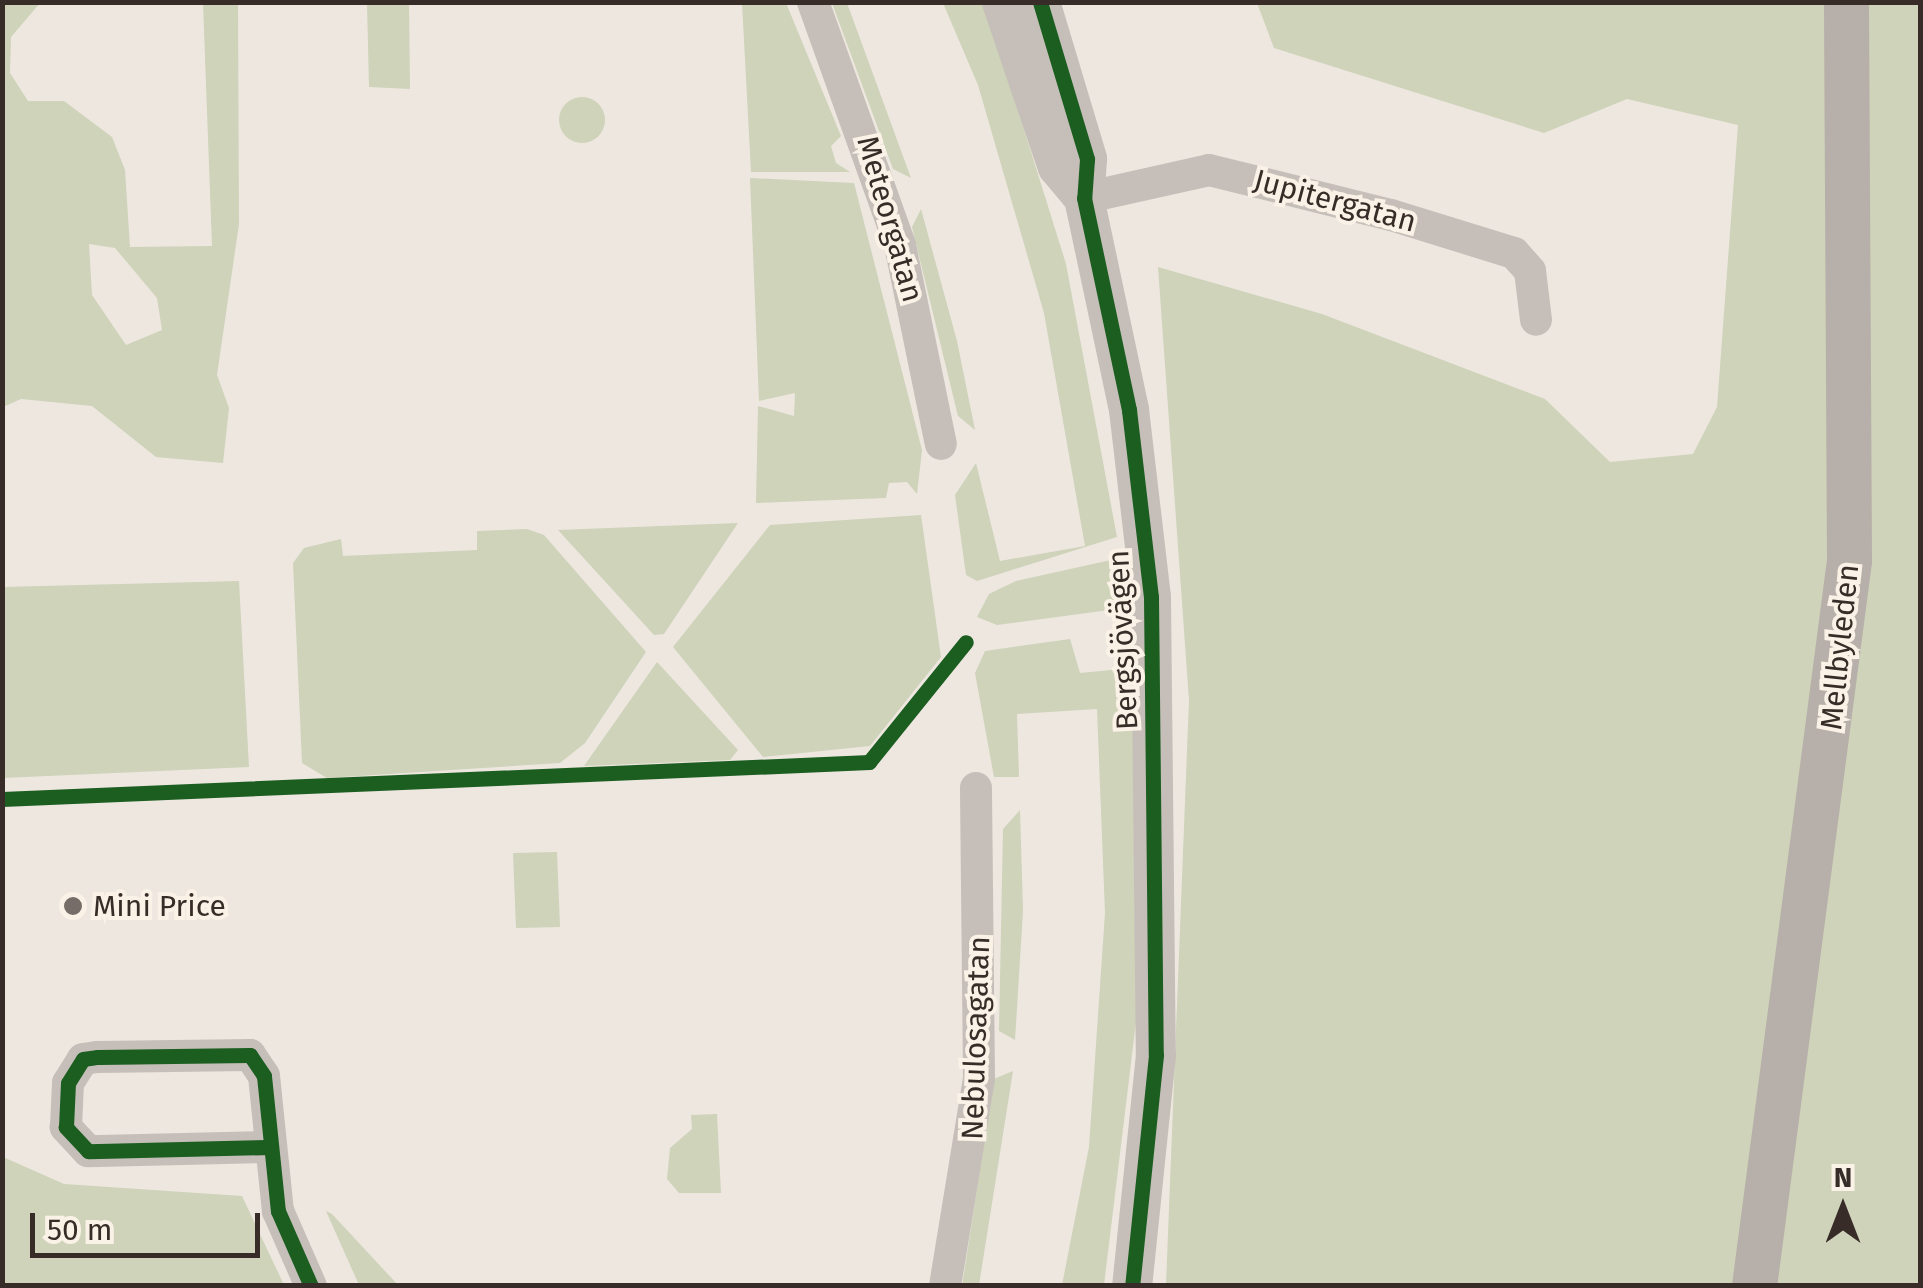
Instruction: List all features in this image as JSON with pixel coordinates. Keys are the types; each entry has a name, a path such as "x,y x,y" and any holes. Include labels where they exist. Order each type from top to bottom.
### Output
{"main road":[{"name":"Mellbyleden","path":"1754,1286 1849,560 1846,2"}],"street":[{"name":"Meteorgatan","path":"813,2 900,245 941,444"},
{"name":"Bergsjövägen","path":"1002,2 1058,167 1084,198"},
{"name":"Bergsjövägen","path":"1040,2 1087,159 1084,198 1131,426 1156,702 1156,1055 1132,1286"},
{"name":"Jupitergatan","path":"1084,198 1209,170 1392,214 1514,254 1530,271 1536,320"},
{"name":"Nebulosagatan","path":"946,1286 980,1078 976,788"},
{"path":"270,1147 88,1151 66,1127 68,1083 83,1059 250,1055 264,1076 278,1212 311,1286"}],"green space":[{"path":"3,2 40,3 11,37 10,73 28,101 64,101 112,137 125,170 130,247 212,246 203,3 238,3 239,224 217,375 229,408 223,463 156,457 92,406 21,399 3,407","holes":["89,244 115,248 157,298 162,330 126,345 92,295"]},
{"path":"367,3 409,3 410,89 369,87"},
{"path":"742,3 786,3 841,136 831,146 836,163 850,172 751,172"},
{"path":"832,3 847,3 911,178 893,169"},
{"path":"943,3 982,3 1008,78 1066,264 1117,537 977,581 966,575 955,495 976,463 1000,561 1085,546 1044,313 978,85"},
{"path":"1257,3 1920,3 1920,1285 1166,1285 1189,700 1158,267 1322,314 1545,399 1610,462 1693,454 1717,407 1738,125 1627,99 1544,133 1274,48"},
{"path":"582,97 598,104 605,120 598,136 582,143 566,136 559,120 566,104"},
{"path":"750,178 854,183 922,450 917,494 907,482 889,483 886,498 756,503 758,406 794,416 795,393 759,401"},
{"path":"921,209 957,341 975,430 958,416 912,227"},
{"path":"921,515 941,657 870,746 763,757 673,647 770,525"},
{"path":"738,523 664,634 654,635 558,530"},
{"path":"527,529 544,535 646,652 585,743 560,763 327,778 302,763 293,563 304,548 341,539 343,556 477,550 477,531"},
{"path":"1120,558 1124,608 997,625 977,617 989,594 1016,581"},
{"path":"239,581 249,767 3,778 3,587"},
{"path":"1070,639 1080,673 1122,669 1133,693 1136,1022 1104,1285 1062,1285 1089,1147 1105,913 1097,709 1017,714 1019,777 994,777 975,673 985,651"},
{"path":"657,662 738,750 730,760 584,766"},
{"path":"1020,810 1023,911 1015,1040 999,1031 1003,829"},
{"path":"557,852 560,927 516,928 513,853"},
{"path":"1013,1071 979,1285 962,1286 994,1079"},
{"path":"717,1114 721,1193 679,1193 667,1179 670,1148 692,1129 691,1115"},
{"path":"3,1157 64,1184 242,1196 284,1285 3,1285"},
{"path":"326,1211 332,1214 398,1285 359,1285"}],"cycle path":[{"path":"1040,2 1087,159 1084,198 1129,410 1151,597 1156,1055 1132,1286"},
{"path":"2,799 869,762 966,642"},
{"path":"270,1147 88,1151 66,1127 68,1083 83,1059 250,1055 264,1076 278,1211 311,1286"}],"place":[{"name":"Mini Price","path":"73,906"}]}
